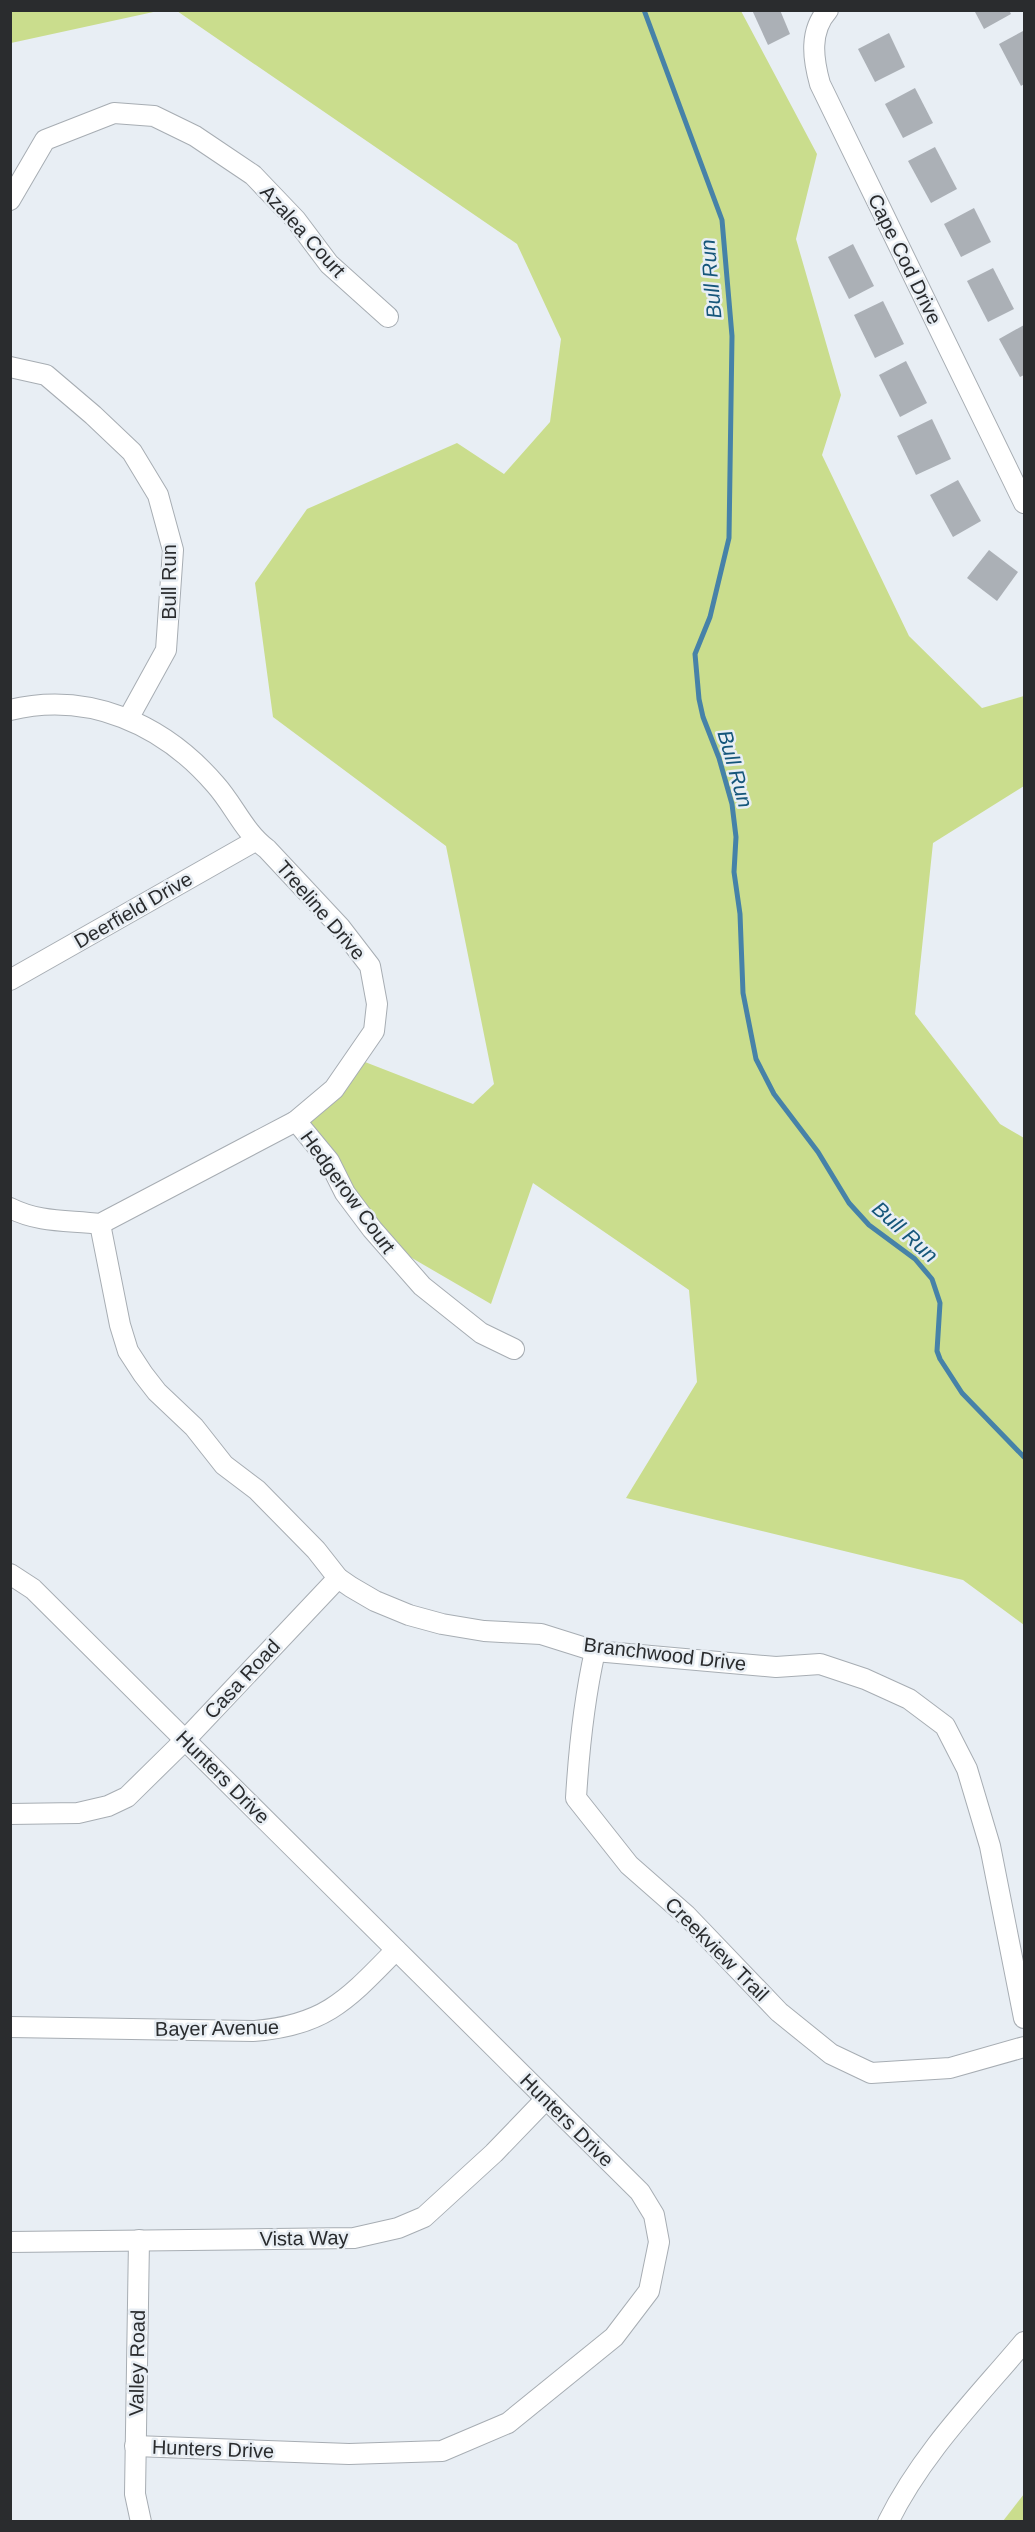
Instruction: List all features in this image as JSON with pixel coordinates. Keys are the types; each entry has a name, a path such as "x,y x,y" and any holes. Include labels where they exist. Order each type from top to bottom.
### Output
{"street":[{"name":"Cape Cod Drive","path":"828,10 816,29 814,43 814,56 820,84 1024,503"},
{"name":"Azalea Court","path":"10,200 45,140 114,113 154,116 195,136 253,175 296,220 329,264 388,317"},
{"name":"Bull Run","path":"10,367 46,375 93,415 132,452 158,495 173,550 166,650 128,719"},
{"name":"Treeline Drive","path":"10,711 37,704 83,706 141,724 175,746 216,784 255,841 267,849 340,927 370,966 377,1004 374,1031 351,1066 334,1089 296,1121 100,1224"},
{"name":"Deerfield Drive","path":"10,980 255,841"},
{"name":"Hedgerow Court","path":"296,1121 329,1161 345,1193 372,1229 422,1286 481,1333 514,1349"},
{"path":"10,1208 39,1220 70,1220 100,1224"},
{"name":"Branchwood Drive","path":"100,1224 120,1325 128,1351 143,1374 157,1392 194,1427 224,1465 257,1490 316,1550 338,1578 375,1601 409,1615 484,1631 541,1634 595,1650 776,1667 820,1664 865,1678 909,1699 945,1726 966,1769 990,1846 1024,2018"},
{"name":"Hunters Drive","path":"10,1574 33,1589 640,2192 654,2216 659,2242 650,2291 614,2337 508,2423 442,2451 349,2454 135,2446"},
{"name":"Casa Road","path":"10,1814 78,1813 108,1806 127,1797 185,1740 338,1578"},
{"name":"Creekview Trail","path":"595,1650 579,1741 576,1798 629,1865 686,1915 779,2012 831,2054 871,2073 950,2068 1024,2047"},
{"name":"Bayer Avenue","path":"10,2027 253,2031 282,2029 322,2015 365,1982 396,1950"},
{"name":"Vista Way","path":"10,2242 354,2238 398,2228 424,2217 453,2192 546,2099"},
{"name":"Valley Road","path":"139,2240 135,2494 141,2522"},
{"path":"888,2522 900,2496 962,2412 1024,2342"}],"green space":[{"path":"11,10 158,10 158,11 11,43"},
{"path":"177,11 741,11 817,154 796,239 841,395 822,455 909,636 982,708 1024,696 1024,786 933,843 915,1014 1000,1124 1024,1138 1024,1625 963,1580 626,1498 697,1382 689,1290 533,1183 491,1304 369,1233 302,1124 365,1062 473,1104 494,1084 446,846 273,717 255,583 307,509 457,443 504,474 550,422 561,339 517,244"},
{"path":"1024,2494 1024,2521 1003,2521"}],"building":[{"path":"752,10 780,10 790,34 768,45"},
{"path":"974,10 1009,10 1011,14 984,29"},
{"path":"1023,31 1024,84 1021,86 999,44"},
{"path":"889,33 905,67 875,82 858,49"},
{"path":"915,88 933,123 903,138 885,104"},
{"path":"935,147 957,189 931,203 908,161"},
{"path":"974,208 991,242 961,257 944,224"},
{"path":"853,244 874,286 849,299 828,257"},
{"path":"993,268 1014,309 988,322 967,281"},
{"path":"883,301 904,344 875,358 854,315"},
{"path":"1024,325 1024,375 1020,377 999,339"},
{"path":"906,361 927,403 900,417 879,375"},
{"path":"932,419 951,459 916,475 897,436"},
{"path":"958,480 981,521 953,537 930,495"},
{"path":"989,550 1018,572 997,601 967,578"}],"waterway":[{"name":"Bull Run","path":"644,10 722,220 732,336 729,538 710,617 695,654 703,717 719,758 732,804 736,837 734,872 740,914 743,993 756,1059 774,1094 818,1152 849,1203 869,1225 915,1259 932,1279 940,1303 937,1351 940,1359 962,1393 1024,1457"}]}
